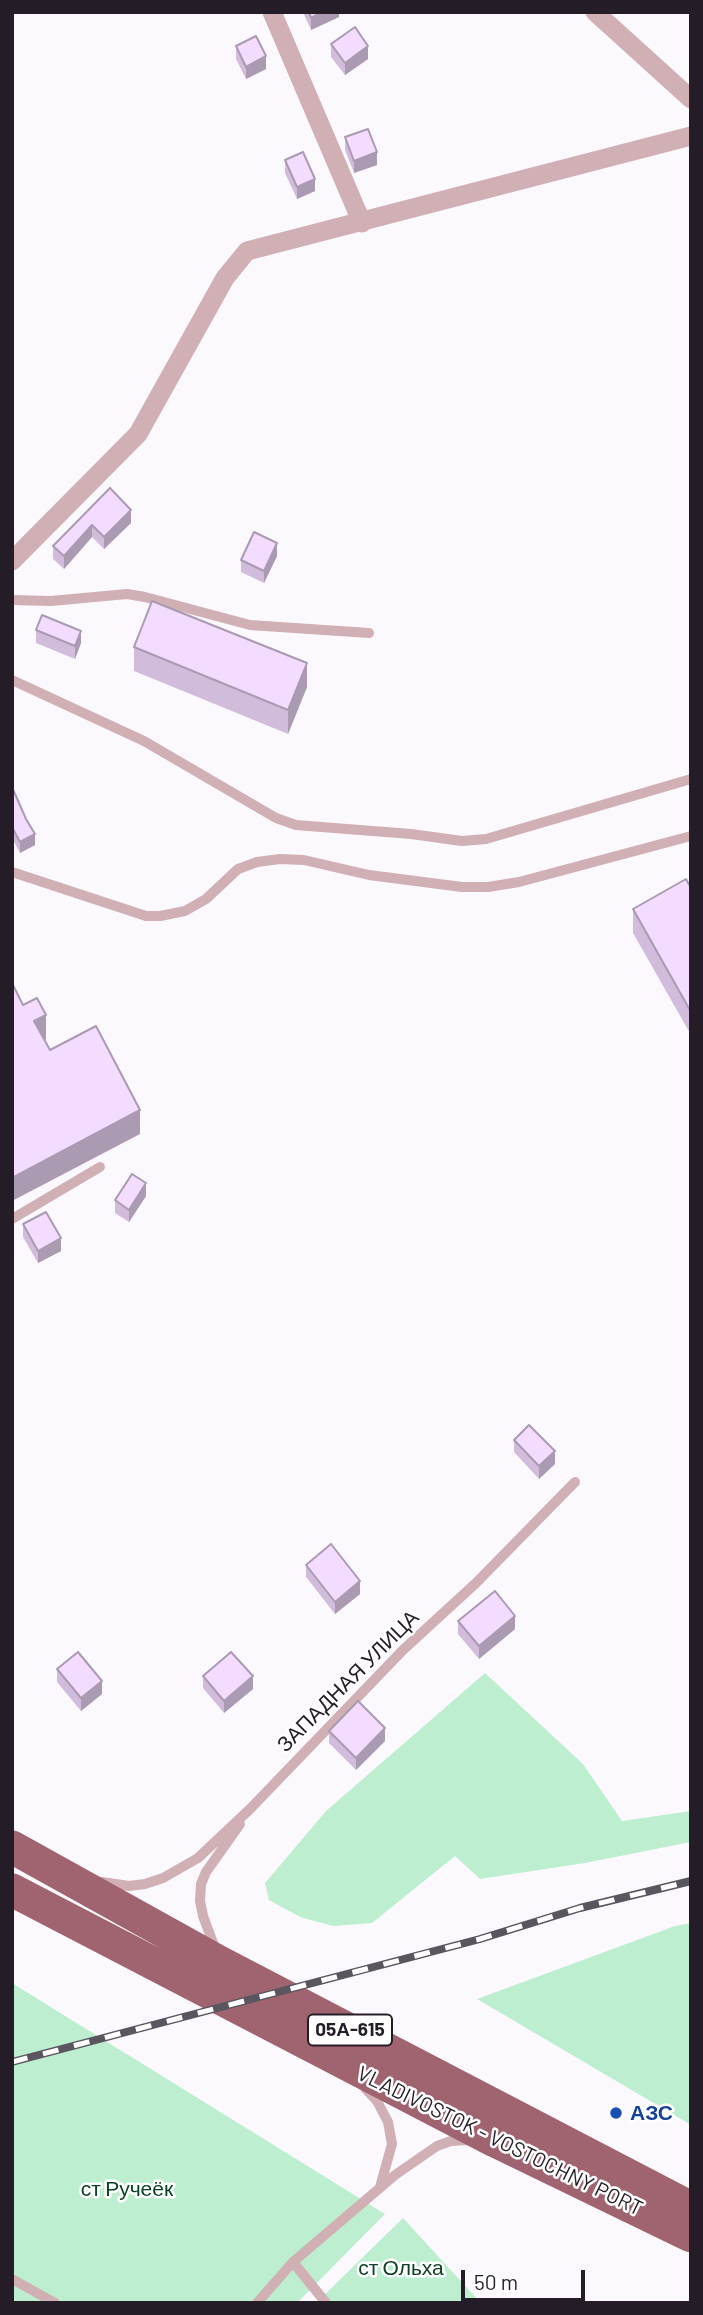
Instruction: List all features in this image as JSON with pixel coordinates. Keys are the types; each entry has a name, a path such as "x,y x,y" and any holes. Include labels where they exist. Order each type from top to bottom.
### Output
{"highway":[{"name":"VLADIVOSTOK - VOSTOCHNY PORT","path":"12,1847 219,1962 691,2208"},
{"name":"VLADIVOSTOK - VOSTOCHNY PORT","path":"12,1890 338,2060 691,2236"}],"street":[{"path":"272,12 362,223"},
{"path":"595,12 691,99"},
{"path":"12,561 138,434 225,278 247,251 691,136"}],"lane":[{"path":"12,600 51,601 127,594 250,625 369,633"},
{"path":"12,680 144,741 276,818 296,825 462,841 486,839 691,779"},
{"path":"12,872 146,916 160,916 186,911 206,899 238,869 257,862 304,860 369,875 462,887 488,887 519,882 691,836"},
{"path":"12,1219 100,1167"},
{"name":"ЗАПАДНАЯ УЛИЦА","path":"67,1879 129,1886 145,1884 163,1878 198,1858 250,1809 403,1650 476,1583 575,1482"},
{"name":"ЗАПАДНАЯ УЛИЦА","path":"219,1962 203,1916 201,1884 206,1872 250,1809"},
{"path":"338,2060 377,2101 388,2122 392,2144 380,2188"},
{"path":"257,2303 293,2262 380,2188 437,2146 464,2139 495,2140"},
{"path":"293,2262 326,2303"},
{"path":"12,2279 55,2303"}],"green space":[{"path":"485,1673 583,1764 622,1821 691,1811 691,1842 585,1863 480,1879 455,1856 372,1923 333,1926 300,1917 269,1900 265,1883 326,1811"},
{"path":"691,1923 691,2125 477,1999 675,1926"},
{"name":"ст Ручеёк","path":"12,1983 385,2214 297,2303 12,2303"},
{"name":"ст Ольха","path":"403,2218 481,2303 316,2303"}],"building":[{"path":"309,12 322,12 311,18"},
{"path":"355,27 368,46 345,63 331,44"},
{"path":"256,36 266,56 246,67 236,46"},
{"path":"368,129 377,152 354,161 345,137"},
{"path":"303,152 315,179 297,187 285,160"},
{"path":"110,488 131,510 104,537 92,525 64,556 53,546"},
{"path":"254,532 277,543 264,571 241,560"},
{"path":"152,601 307,663 288,710 134,647"},
{"path":"42,615 81,631 75,646 36,630"},
{"path":"12,787 35,834 20,842 12,827"},
{"path":"686,879 691,888 691,1012 633,909"},
{"path":"12,983 23,1005 37,998 46,1015 34,1021 50,1050 96,1026 140,1110 12,1178"},
{"path":"132,1174 146,1183 129,1210 115,1200"},
{"path":"46,1212 61,1238 38,1251 23,1224"},
{"path":"529,1425 555,1451 539,1466 514,1440"},
{"path":"331,1544 360,1581 335,1602 306,1565"},
{"path":"495,1591 515,1616 479,1646 458,1621"},
{"path":"78,1652 102,1681 81,1698 57,1669"},
{"path":"231,1652 253,1676 224,1701 203,1676"},
{"path":"358,1701 385,1728 356,1758 329,1731"}],"railway":[{"path":"12,2062 480,1939 580,1908 691,1881"}],"place":[{"name":"АЗС","path":"616,2113"}]}
